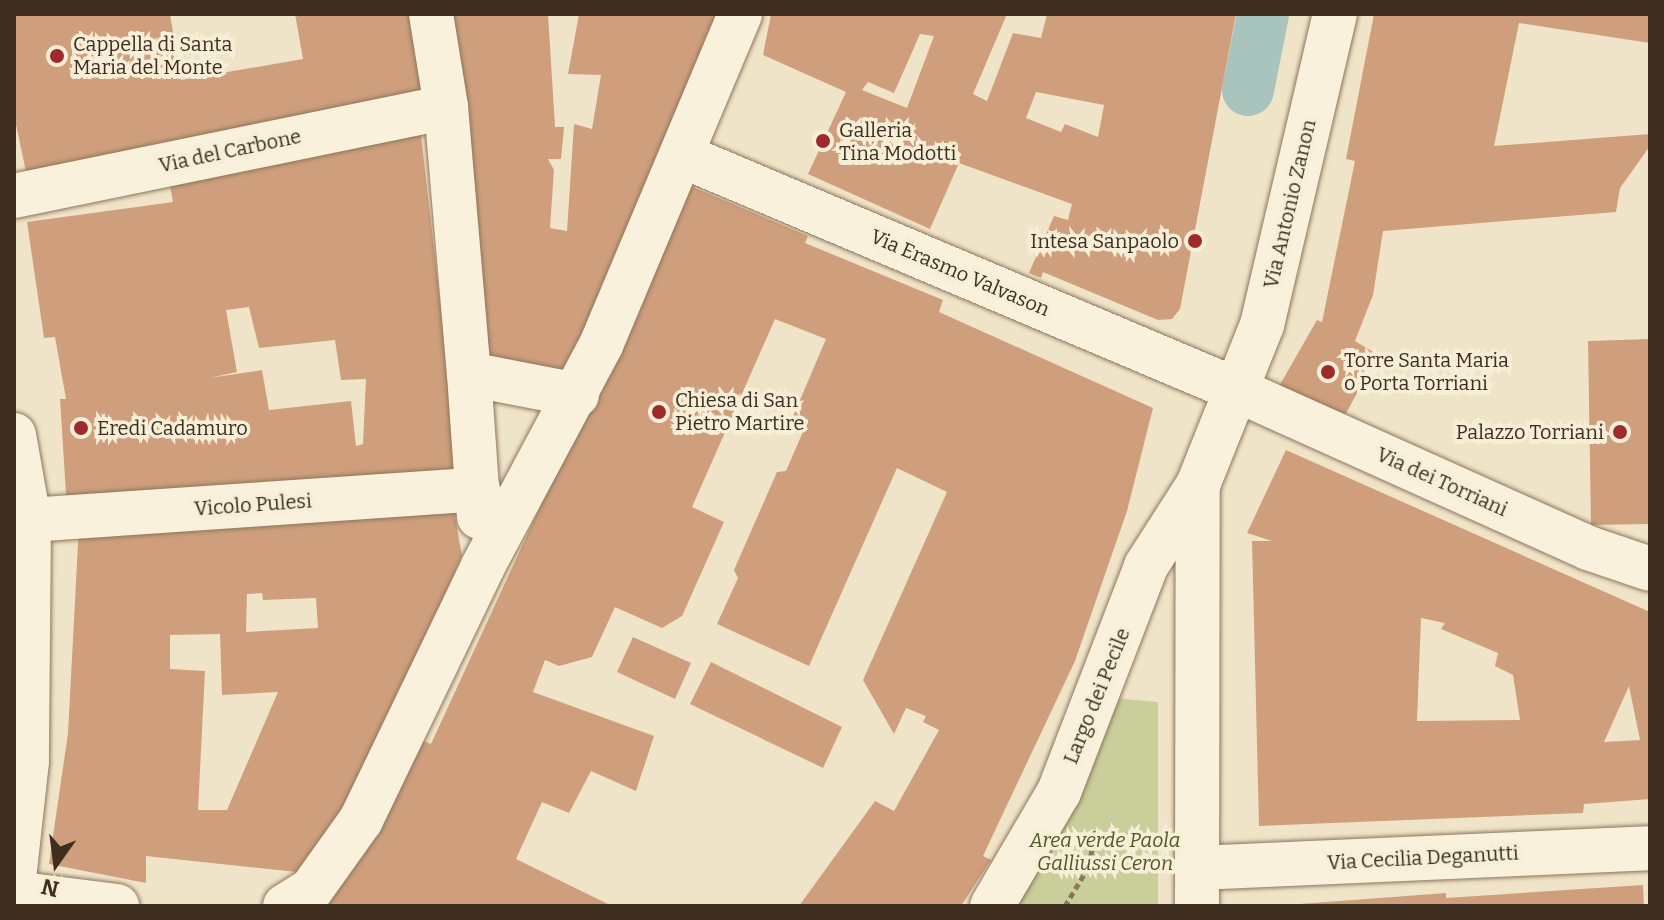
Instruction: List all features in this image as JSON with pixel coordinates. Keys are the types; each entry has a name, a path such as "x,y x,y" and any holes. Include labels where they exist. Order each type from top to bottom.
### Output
{"street":[{"path":"431,14 446,107 483,566"},
{"path":"285,906 311,890 361,820 483,566 577,395 683,156 740,14"},
{"name":"Via Antonio Zanon","path":"1237,390 1262,325 1335,14"},
{"name":"Via del Carbone","path":"14,196 446,107"},
{"name":"Via Erasmo Valvason","path":"683,156 1237,390"},
{"path":"469,374 577,395"},
{"name":"Largo dei Pecile","path":"992,906 1059,792 1159,539 1198,485 1237,390"},
{"name":"Via dei Torriani","path":"1237,390 1588,548 1650,569"},
{"path":"14,435 29,520 27,761 14,879"},
{"name":"Largo dei Pecile","path":"1197,887 1198,485"},
{"name":"Vicolo Pulesi","path":"29,520 478,489"},
{"name":"Via Cecilia Deganutti","path":"1197,887 1650,848"},
{"path":"14,893 117,906"}],"green space":[{"name":"Area verde Paola Galliussi Ceron","path":"1112,698 1158,702 1158,906 1010,906"}],"building":[{"path":"14,14 170,14 181,80 303,59 295,14 413,14 428,103 29,186 14,115"},
{"path":"444,14 548,14 555,127 564,127 561,159 548,159 554,170 550,228 567,231 574,124 592,129 601,75 568,74 579,14 718,14 573,385 482,368"},
{"path":"771,14 1007,14 973,94 987,101 1013,33 1041,38 1047,14 1236,14 1180,309 1172,319 1158,320 1043,272 1041,278 1029,273 1054,216 1068,220 1072,204 959,163 930,229 808,174 846,92 763,55","holes":["920,34 934,36 907,108 862,90 868,82 894,93","1036,92 1104,105 1098,137 1065,124 1061,132 1026,118"]},
{"path":"1374,14 1650,14 1650,43 1519,23 1494,146 1650,134 1650,146 1620,188 1616,212 1383,231 1373,295 1355,341 1378,355 1339,426 1278,388 1317,320 1322,322 1355,161 1346,159"},
{"path":"420,126 461,486 67,510 60,399 66,399 55,337 44,338 27,222 173,202 167,169","holes":["249,307 259,348 335,340 341,380 366,379 363,444 356,446 351,401 269,410 262,370 209,378 237,372 226,310"]},
{"path":"688,185 808,236 805,243 943,300 939,312 1153,408 1127,511 1075,661 983,856 991,860 961,906 799,906 875,801 894,811 939,730 923,722 926,716 906,708 894,734 863,680 947,492 897,468 809,666 717,624 738,578 734,570 777,472 786,471 805,427 791,421 826,339 775,319 692,507 724,522 682,616 662,628 615,607 592,657 559,666 545,660 533,692 654,736 636,791 591,771 569,813 542,802 516,859 612,906 324,906 350,874 346,872 418,739 431,744"},
{"name":"Palazzo Torriani","path":"1650,339 1650,524 1591,525 1588,341"},
{"path":"1286,450 1650,612 1650,799 1584,804 1583,813 1259,826 1252,541 1272,541 1247,533","holes":["1421,618 1445,623 1441,629 1498,653 1495,666 1513,675 1520,720 1417,721","1629,686 1640,740 1604,742"]},
{"path":"451,494 462,556 375,749 321,845 297,872 146,856 146,883 49,864 68,733 79,525","holes":["262,593 263,600 316,598 318,628 246,632 247,594","220,634 222,695 278,692 227,810 198,810 205,671 170,669 170,635"]},
{"path":"633,637 691,663 675,699 617,672"},
{"path":"711,662 842,727 823,768 690,704"},
{"path":"1643,885 1644,906 1273,906 1446,893 1446,898"}],"waterway":[{"path":"1248,90 1263,14"}],"place":[{"name":"Cappella di Santa Maria del Monte","path":"57,56"},
{"name":"Galleria Tina Modotti","path":"823,141"},
{"name":"Intesa Sanpaolo","path":"1195,241"},
{"name":"Torre Santa Maria o Porta Torriani","path":"1328,372"},
{"name":"Chiesa di San Pietro Martire","path":"659,412"},
{"name":"Eredi Cadamuro","path":"81,428"},
{"name":"Palazzo Torriani","path":"1620,432"}]}
